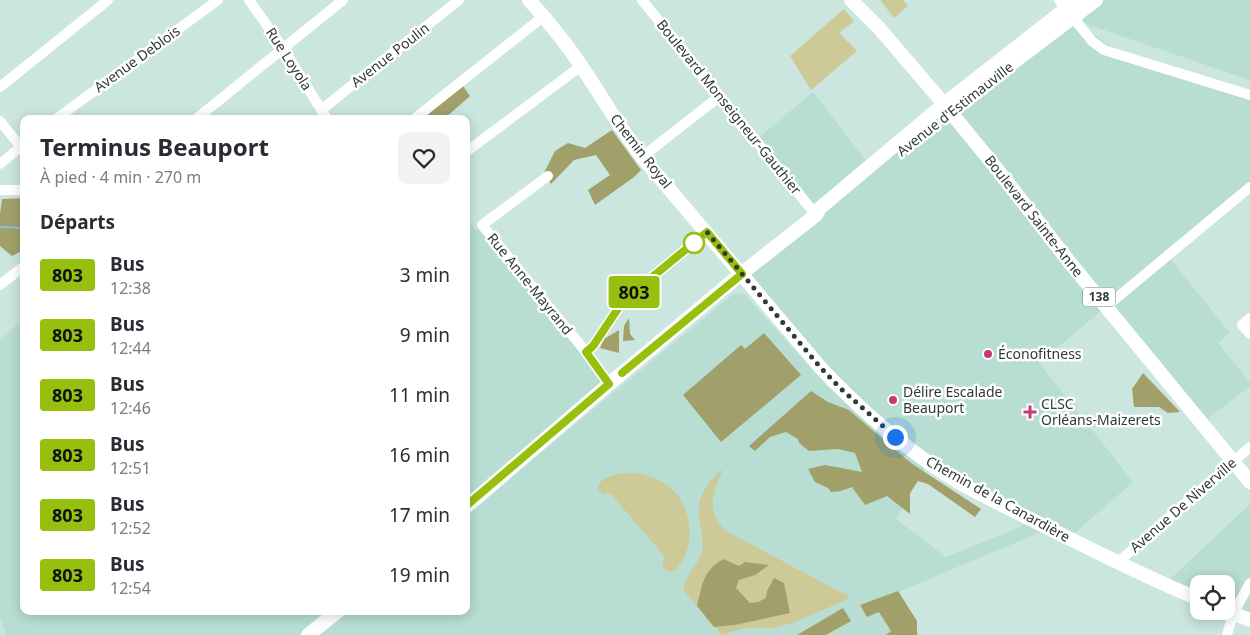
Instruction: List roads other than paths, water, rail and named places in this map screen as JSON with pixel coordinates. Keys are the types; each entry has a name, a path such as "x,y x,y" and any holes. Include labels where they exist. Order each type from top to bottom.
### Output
{"main road":[{"name":"Chemin Royal","path":"529,0 544,16 581,66 622,131 642,157 742,274"},
{"name":"Boulevard Sainte-Anne","path":"852,0 879,28 947,107 1071,264 1250,482"},
{"name":"Avenue d'Estimauville","path":"470,503 742,274 816,215 825,215 947,107 1068,7 1096,0"},
{"name":"Chemin de la Canardière","path":"742,274 839,387 924,460 977,492 1116,563 1190,595"},
{"path":"1235,614 1250,620"},
{"path":"308,635 333,615"}],"street":[{"path":"0,88 108,0"},
{"name":"Avenue Deblois","path":"61,115 218,0"},
{"name":"Rue Loyola","path":"249,0 283,48 324,115"},
{"path":"201,115 343,0"},
{"name":"Avenue Poulin","path":"321,110 459,0"},
{"name":"Boulevard Monseigneur-Gauthier","path":"642,0 816,215"},
{"path":"1068,7 1092,41 1104,50 1250,95"},
{"path":"419,115 544,16"},
{"path":"470,149 581,66"},
{"path":"642,157 720,96"},
{"path":"0,120 20,143"},
{"path":"0,164 20,149"},
{"name":"Rue Anne-Mayrand","path":"548,176 482,224 566,327 609,384"},
{"path":"1107,306 1250,187"},
{"path":"0,190 20,190"},
{"path":"0,285 20,269"},
{"path":"1246,322 1250,334"},
{"name":"Avenue De Niverville","path":"1116,563 1250,447"},
{"path":"1235,605 1250,583"},
{"path":"1227,635 1229,620"}],"waterway":[{"path":"0,227 20,228"}],"place":[{"name":"Éconofitness","path":"988,354"},
{"name":"Délire Escalade Beauport","path":"893,400"},
{"name":"CLSC Orléans-Maizerets","path":"1030,412"}]}
